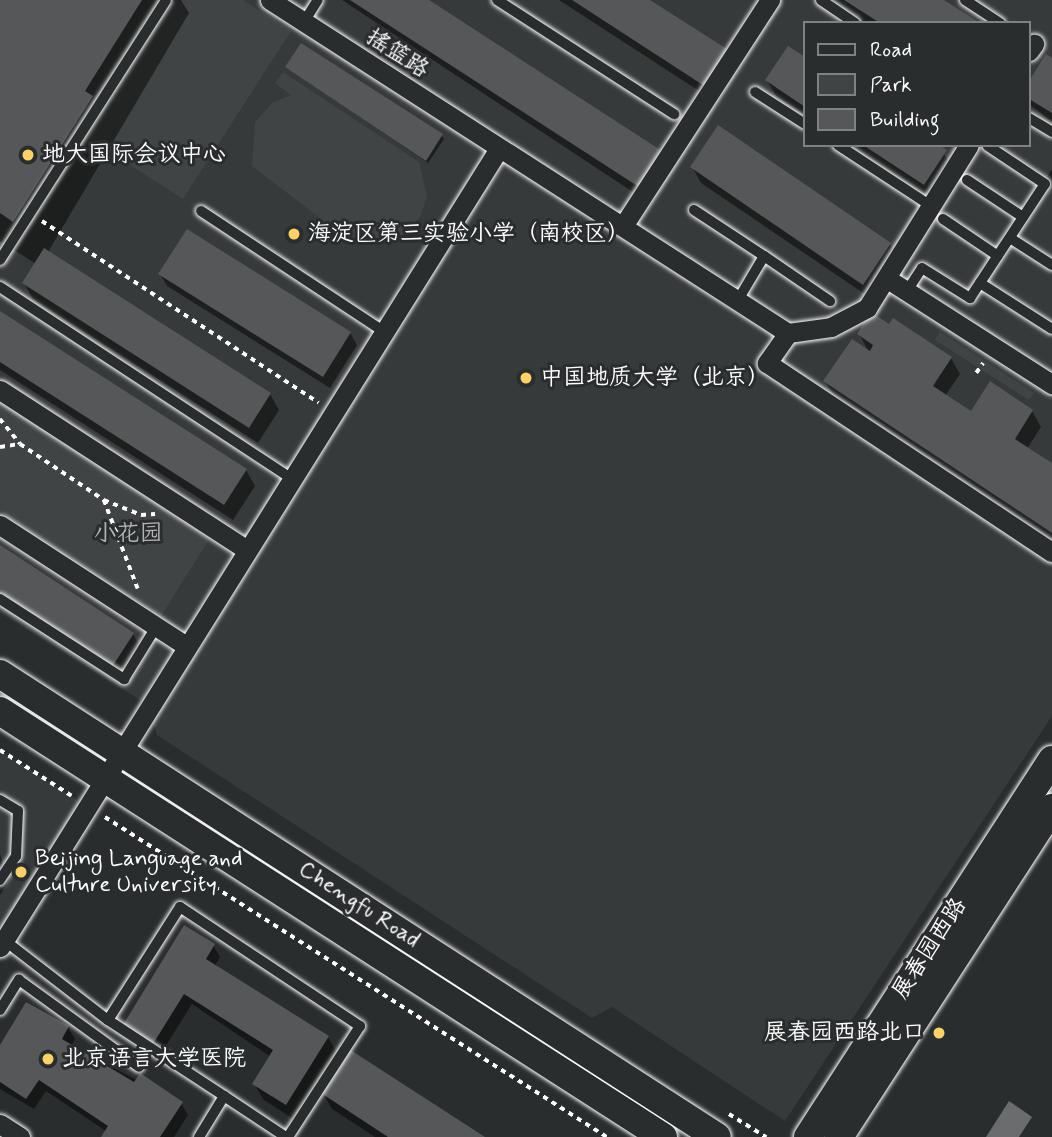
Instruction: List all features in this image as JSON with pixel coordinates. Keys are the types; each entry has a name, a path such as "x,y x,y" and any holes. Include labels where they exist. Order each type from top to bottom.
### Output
{"main road":[{"name":"Chengfu Road","path":"0,674 717,1137"},
{"name":"Chengfu Road","path":"0,711 634,1124 663,1137"},
{"name":"展春园西路","path":"808,1137 1052,760"},
{"name":"展春园西路","path":"839,1137 1052,808"}],"street":[{"name":"摇篮路","path":"270,0 498,150 788,333"},
{"path":"622,226 770,0"},
{"path":"978,147 937,213 886,278 867,308 831,327 788,333 767,363 1052,552"},
{"path":"2,943 119,750 498,150"},
{"path":"886,278 1052,384"},
{"path":"0,390 246,549"},
{"path":"0,525 185,645"},
{"path":"0,1124 20,1137"}],"lane":[{"path":"0,260 166,0"},
{"path":"304,22 318,0"},
{"path":"497,0 674,114"},
{"path":"821,0 852,21"},
{"path":"965,0 997,21"},
{"path":"755,92 804,123"},
{"path":"1031,119 1052,132"},
{"path":"841,147 998,256"},
{"path":"907,291 922,268 970,298 1045,184 981,147"},
{"path":"967,180 1023,217"},
{"path":"201,211 383,331"},
{"path":"694,211 830,301"},
{"path":"1010,238 1052,265"},
{"path":"738,300 764,256"},
{"path":"980,283 1052,329"},
{"path":"0,287 291,478"},
{"path":"0,599 124,679 156,626"},
{"path":"0,800 18,811 16,856 0,880"},
{"path":"2,943 108,1020 287,1137 360,1026 180,906 108,1020"},
{"path":"0,1010 19,980 139,1067"},
{"path":"199,1137 224,1096"}],"path":[{"path":"31,214 332,412"},
{"path":"0,419 20,444 104,500 141,515 163,513"},
{"path":"0,447 20,444"},
{"path":"104,500 142,597"},
{"path":"0,750 607,1137"}],"shaded area":[{"name":"中国地质大学（北京）","path":"0,0 1052,0 1052,716 785,1121 612,1007 592,1018 157,735 148,705 0,612"},
{"name":"Beijing Language and Culture University","path":"0,750 85,805 0,939"},
{"path":"1009,1101 1032,1117 1019,1137 986,1137"}],"green space":[{"path":"176,0 243,0 291,31 183,199 88,138"},
{"path":"283,72 419,162 427,197 420,217 401,237 372,244 342,235 252,166 255,122 272,103 291,95 275,83"},
{"path":"940,332 1034,393 1029,400 935,340"},
{"name":"小花园","path":"0,390 215,530 161,616 0,511"}],"building":[{"name":"地大国际会议中心","path":"0,0 142,0 85,91 93,96 13,222 0,213"},
{"path":"350,0 429,0 662,151 639,187"},
{"path":"572,0 650,0 730,51 706,87"},
{"path":"844,0 944,0 977,21 877,21"},
{"path":"301,43 443,134 426,161 285,67"},
{"path":"788,46 804,56 804,106 765,80"},
{"path":"1046,54 1052,58 1052,113 1031,100 1031,78"},
{"path":"718,125 891,243 863,285 690,167"},
{"path":"866,147 942,147 947,150 924,185"},
{"path":"187,229 351,332 323,377 158,274"},
{"path":"44,248 271,393 249,428 22,283"},
{"path":"0,311 247,469 224,505 0,362"},
{"path":"871,312 889,324 893,318 952,357 933,386 971,411 990,381 1033,410 1015,439 1052,463 1052,533 823,381 852,339 870,351 873,345 857,334"},
{"path":"0,545 134,633 112,667 0,594"},
{"path":"184,925 215,944 206,959 329,1036 286,1105 252,1084 273,1050 184,994 153,1044 123,1025"},
{"name":"北京语言大学医院","path":"26,1002 69,1026 62,1039 134,1082 140,1073 183,1102 160,1137 101,1137 108,1126 39,1080 26,1099 0,1082 0,1045"},
{"path":"349,1049 485,1137 388,1137 321,1093"}],"place":[{"name":"地大国际会议中心","path":"28,155"},
{"name":"海淀区第三实验小学（南校区）","path":"294,234"},
{"name":"中国地质大学（北京）","path":"526,378"},
{"name":"Beijing Language and Culture University","path":"21,872"},
{"name":"展春园西路北口","path":"939,1033"},
{"name":"北京语言大学医院","path":"48,1059"}]}
